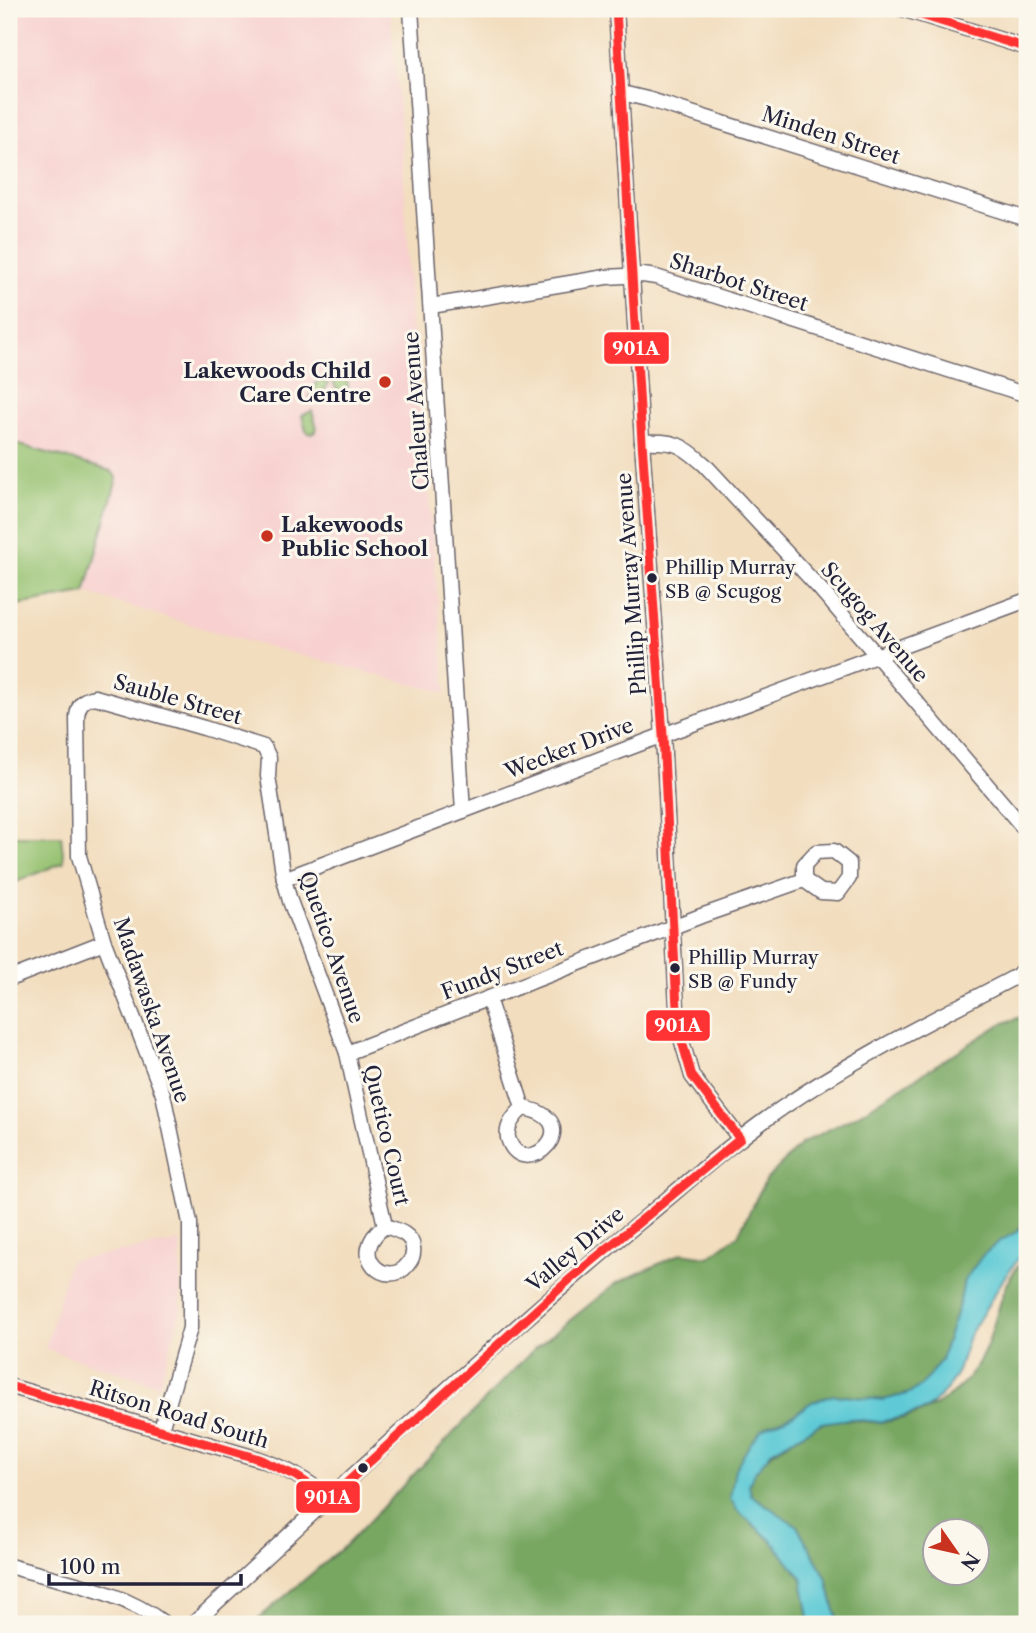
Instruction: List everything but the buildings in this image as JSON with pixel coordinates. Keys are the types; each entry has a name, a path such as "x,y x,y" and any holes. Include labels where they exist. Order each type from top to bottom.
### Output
{"street":[{"name":"Chaleur Avenue","path":"411,9 463,811"},
{"name":"Phillip Murray Avenue","path":"616,9 663,735 678,1028 692,1076 740,1139"},
{"path":"902,9 1027,48"},
{"name":"Minden Street","path":"622,93 1027,219"},
{"name":"Sharbot Street","path":"431,306 606,277 643,275 1027,396"},
{"name":"Scugog Avenue","path":"642,442 666,442 680,446 705,466 821,590 1027,832"},
{"name":"Wecker Drive","path":"285,879 1027,600"},
{"name":"Sauble Street","path":"95,697 248,741"},
{"name":"Madawaska Avenue","path":"95,697 84,700 77,711 79,856 104,942 163,1094 190,1223 190,1328 161,1429"},
{"name":"Quetico Avenue","path":"248,741 264,747 269,758 268,776 290,901 347,1053"},
{"name":"Fundy Street","path":"347,1053 672,927 804,880"},
{"path":"9,979 104,942"},
{"name":"Valley Drive","path":"193,1624 569,1280 740,1139 824,1080 1017,976 1027,965"},
{"path":"488,998 523,1108"},
{"name":"Quetico Court","path":"347,1053 386,1226"},
{"name":"Ritson Road South","path":"9,1386 274,1464 303,1478 330,1498"},
{"path":"9,1566 109,1594 165,1624"}],"shaded area":[{"path":"9,9 390,9 402,142 412,339 425,450 446,693 238,639 85,593 117,478 111,471 9,442"},
{"path":"180,1241 181,1310 159,1385 45,1349 69,1261"}],"green space":[{"path":"339,372 347,379 348,388 342,392 336,389 333,381"},
{"path":"318,379 328,383 320,401 310,397"},
{"path":"312,411 317,428 311,434 306,431 302,415"},
{"path":"9,442 111,471 117,478 85,593 17,605 9,631"},
{"path":"9,836 61,836 64,862 9,885"},
{"path":"1027,1015 1027,1221 1018,1231 1000,1241 964,1281 941,1360 921,1386 907,1394 883,1400 834,1395 812,1402 793,1415 762,1429 738,1510 771,1540 802,1578 810,1624 252,1624 348,1543 533,1350 615,1284 682,1253 708,1257 738,1235 765,1181 802,1143 854,1117 1001,1024"},
{"path":"1027,1259 1027,1624 836,1624 827,1579 797,1527 751,1495 751,1477 768,1456 820,1424 842,1420 879,1422 897,1419 926,1410 953,1393 968,1377 985,1350 1012,1275"}],"water":[{"path":"1027,1221 1027,1253 1019,1258 1004,1278 969,1336 958,1371 947,1389 927,1409 879,1422 849,1419 821,1423 771,1452 753,1475 749,1485 751,1495 797,1526 827,1579 836,1624 810,1624 802,1578 771,1540 737,1510 730,1498 735,1469 762,1429 793,1415 812,1402 834,1395 883,1400 907,1394 921,1386 941,1360 964,1281 983,1255 1018,1231"}],"transit line":[{"name":"901A","path":"9,1386 259,1459 296,1476 330,1498 569,1280 740,1139 692,1076 678,1028 663,735 616,9"},
{"name":"901A","path":"902,9 1027,48"}],"place":[{"name":"Lakewoods Child Care Centre","path":"385,382"},
{"name":"Lakewoods Public School","path":"267,536"},
{"name":"Phillip Murray SB @ Scugog","path":"652,578"},
{"name":"Phillip Murray SB @ Fundy","path":"675,968"}]}
